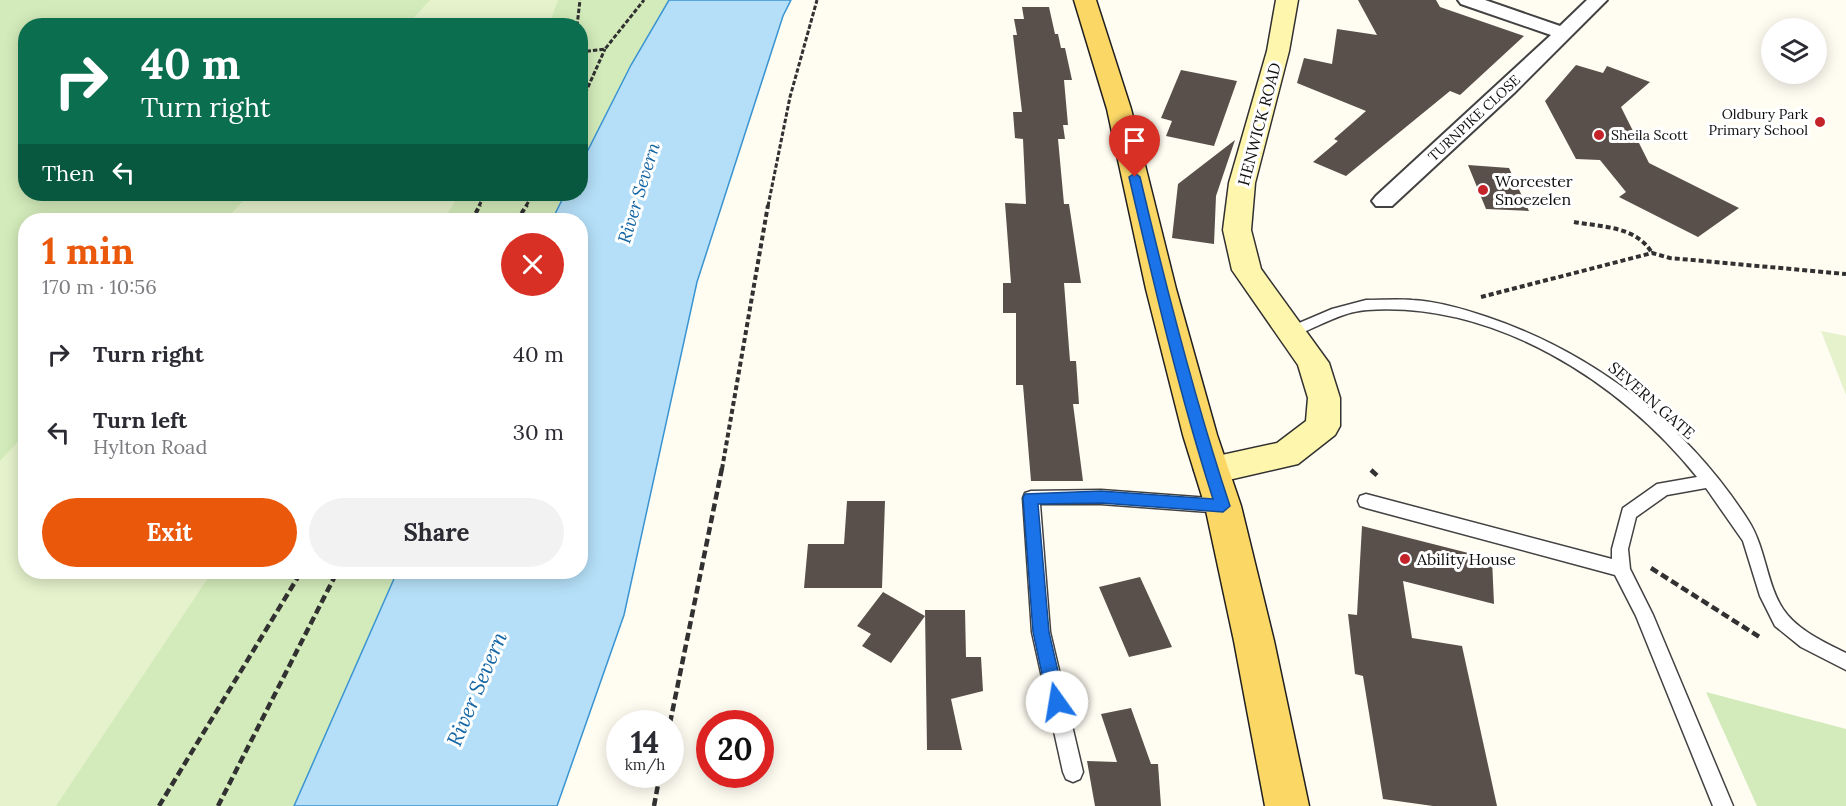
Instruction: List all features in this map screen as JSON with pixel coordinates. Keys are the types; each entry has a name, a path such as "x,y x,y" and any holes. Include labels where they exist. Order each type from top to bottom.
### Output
{"main road":[{"path":"1085,0 1119,109 1161,289 1210,470 1223,506 1254,641 1287,806"},
{"name":"HENWICK ROAD","path":"1210,470 1286,455 1323,426 1323,398 1313,363 1247,270 1237,230 1242,183 1278,51 1287,0"}],"street":[{"path":"1467,0 1562,33"},
{"name":"TURNPIKE CLOSE","path":"1384,201 1507,89 1598,0"}],"lane":[{"name":"SEVERN GATE","path":"1290,332 1321,317 1366,305 1442,310 1493,324 1568,356 1615,387 1668,433 1710,481 1750,539 1777,615 1814,647 1846,662"},
{"path":"1710,481 1663,489 1629,513 1620,549 1621,569 1644,615 1723,806"},
{"path":"1072,772 1041,632 1030,498 1101,497 1223,506"},
{"path":"1366,501 1621,569"}],"path":[{"path":"578,18 580,0"},
{"path":"588,87 605,49 644,0"},
{"path":"673,710 725,454 759,248 790,97 817,0"},
{"path":"588,51 605,49"},
{"path":"1574,222 1639,236 1650,246 1652,254"},
{"path":"1442,310 1443,299 1458,303 1537,281 1652,254 1670,258 1846,274"},
{"path":"159,806 297,579"},
{"path":"218,806 333,579"},
{"path":"654,806 657,788"}],"green space":[{"path":"0,0 669,0 631,65 588,150 588,18 18,18 18,201 562,201 556,213 18,213 18,579 394,579 294,806 0,806"},
{"path":"430,0 558,0 552,18 413,18"},
{"path":"243,201 455,201 448,213 232,213"},
{"path":"1821,331 1846,336 1846,395"},
{"path":"18,442 18,579 207,579 56,806 0,806 0,461"},
{"path":"1706,692 1846,729 1846,806 1757,806"}],"water":[{"name":"River Severn","path":"669,0 791,0 783,16 697,282 624,615 557,806 294,806 394,579 588,579 588,213 556,213 562,201 588,201 588,150 631,65"}],"building":[{"path":"1358,0 1436,0 1440,7 1524,36 1460,95 1450,91 1346,176 1313,162 1338,141 1334,139 1366,111 1297,83 1304,58 1332,64 1337,29 1377,35"},
{"path":"1022,7 1049,7 1055,34 1058,34 1061,48 1065,48 1072,80 1064,80 1068,125 1063,125 1065,139 1058,139 1064,204 1069,204 1081,283 1064,283 1070,361 1076,361 1079,404 1073,404 1083,481 1031,481 1023,385 1016,385 1016,313 1003,313 1003,283 1011,283 1005,203 1026,204 1023,139 1015,138 1013,112 1022,112 1013,35 1017,35 1014,19 1024,19"},
{"name":"Sheila Scott","path":"1576,65 1603,73 1607,66 1650,82 1621,107 1649,163 1739,208 1698,237 1619,197 1626,192 1600,160 1576,159 1545,101"},
{"path":"1181,70 1237,81 1214,146 1166,136 1172,121 1161,118"},
{"path":"1235,140 1216,196 1214,244 1172,238 1178,184"},
{"name":"Worcester Snoezelen","path":"1468,165 1509,168 1529,211 1486,209"},
{"path":"847,501 885,501 882,588 804,588 808,544 844,544"},
{"path":"1362,526 1492,559 1494,604 1403,581 1412,638 1462,646 1497,806 1433,806 1383,799 1363,676 1355,674 1348,614 1357,615"},
{"path":"1140,577 1172,647 1129,657 1099,587"},
{"path":"883,592 925,616 891,663 862,646 871,634 857,626"},
{"path":"925,610 965,610 966,657 981,657 983,691 951,699 962,750 927,750"},
{"path":"1131,708 1151,764 1158,764 1161,806 1095,806 1087,761 1117,762 1101,714"}],"place":[{"name":"Oldbury Park Primary School","path":"1820,122"},
{"name":"Sheila Scott","path":"1599,135"},
{"name":"Worcester Snoezelen","path":"1483,190"},
{"name":"Ability House","path":"1405,559"}],"route":[{"path":"1057,702 1041,632 1030,498 1101,497 1223,506 1200,435 1161,289 1135,177"}]}
